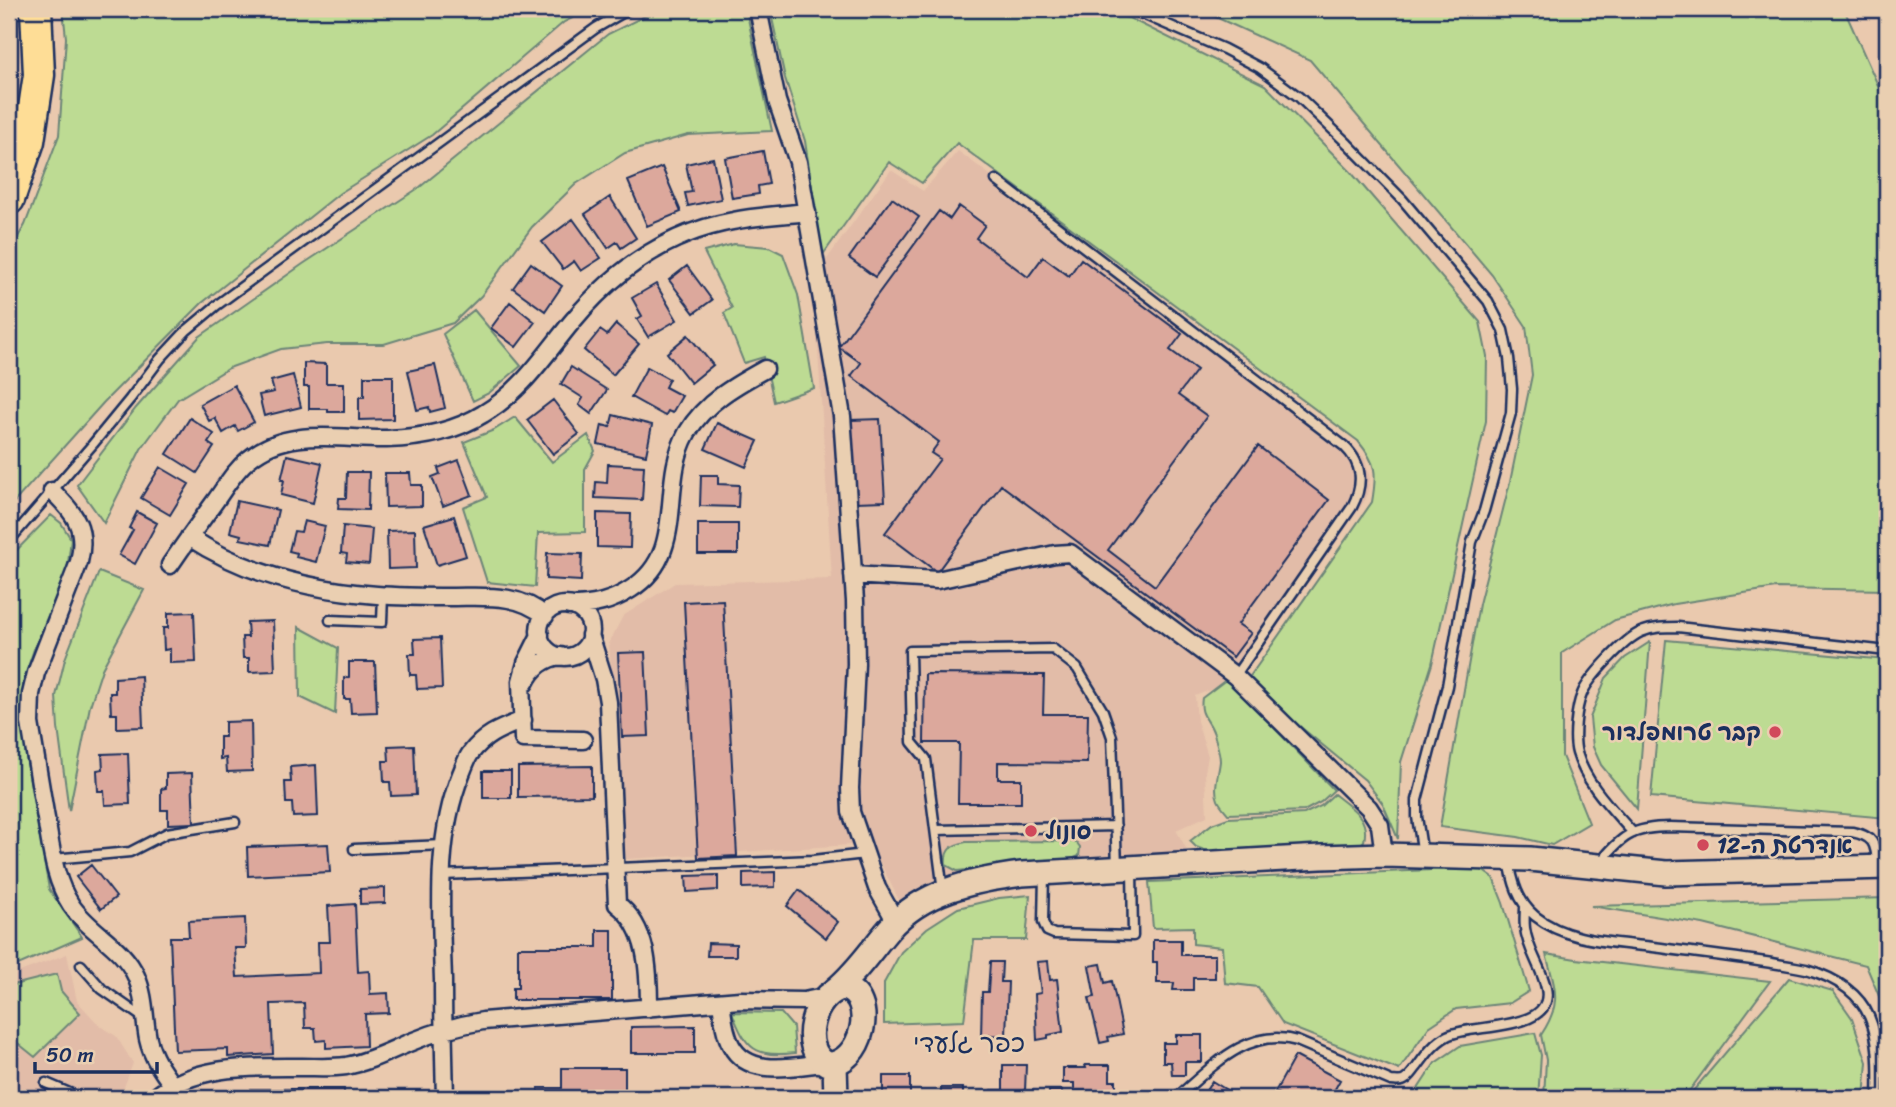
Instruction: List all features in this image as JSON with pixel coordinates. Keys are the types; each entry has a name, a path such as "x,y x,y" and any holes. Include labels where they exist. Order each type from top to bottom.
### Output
{"highway":[{"path":"9,199 29,141 39,75 36,9"}],"street":[{"path":"758,9 777,101 798,162 842,415 856,664 851,812 877,888 896,922"},
{"path":"170,565 234,474 258,452 282,441 298,438 406,438 446,431 465,424 494,407 520,386 595,296 645,255 686,234 709,226 734,220 807,212"},
{"path":"611,599 600,614 588,643 580,652 563,657 554,654 542,643 541,623 554,608 591,606 611,599 636,586 653,569 664,548 670,522 674,469 686,435 694,421 716,399 765,369"},
{"path":"52,491 75,516 81,529 82,543 79,562 36,673 30,701 30,723 53,859 63,891 73,908 94,932 120,952 133,971 141,990 153,1054 173,1086"},
{"path":"189,537 225,558 263,573 328,589 383,595 501,597 528,605 545,616"},
{"path":"853,575 937,580 1070,552 1235,677 1369,807 1380,825 1384,855"},
{"path":"569,606 577,608 588,619 606,686 617,904 634,922 644,952 649,1008"},
{"path":"540,635 524,669 522,681 523,739 583,740"},
{"path":"522,695 527,680 536,667 551,657 573,657 585,662 606,686"},
{"path":"445,1098 442,875 452,795 468,757 483,738 523,720"},
{"path":"836,1098 829,1064 817,1057 813,1049 812,1033 816,1014 831,993 858,969 896,922 913,908 943,892 990,879 1045,872 1384,855 1509,858 1679,873 1882,867"},
{"path":"722,1002 724,1024 731,1045 746,1061 774,1068 829,1064 847,1058 859,1039 868,981 880,942"},
{"path":"154,1098 201,1074 254,1067 339,1067 370,1059 444,1030 483,1021 722,1002 808,1000 847,989 854,993 861,1004 863,1021"},
{"path":"781,1000 804,1015 812,1033"}],"lane":[{"path":"9,541 186,331 217,305 596,28 629,9"},
{"path":"1136,10 1260,68 1299,97 1402,199 1488,300 1503,330 1510,358 1513,389 1511,413 1484,511 1472,542 1447,686 1417,800 1423,856"},
{"path":"996,180 1344,446 1359,467 1360,485 1352,507 1235,677"},
{"path":"330,620 382,622 383,595"},
{"path":"1633,833 1589,780 1576,752 1575,727 1582,694 1611,655 1639,633 1656,628 1678,627 1887,651"},
{"path":"943,892 926,759 912,742 910,651 1053,649 1077,668 1103,711 1112,737 1116,826 1125,868 1133,936 1046,932 1043,922 1045,872"},
{"path":"53,859 130,852 167,833 235,822"},
{"path":"936,830 1116,826"},
{"path":"1598,866 1616,842 1633,833 1655,827 1852,832 1865,835 1871,840 1882,867"},
{"path":"354,849 444,845"},
{"path":"442,875 813,860 864,854"},
{"path":"1509,858 1515,888 1525,906 1543,922 1571,934 1790,966 1835,979 1856,996 1871,1019 1879,1049 1878,1098"},
{"path":"1176,1098 1233,1051 1272,1037 1297,1041 1399,1082 1406,1080 1428,1053 1448,1035 1526,1021 1545,1006 1548,993 1525,929 1525,906"},
{"path":"81,965 102,989 145,1020"},
{"path":"46,1083 81,1098"},
{"path":"379,1097 518,1097"}],"shaded area":[{"path":"958,151 1354,446 1365,459 1370,479 1366,499 1242,677 1195,696 1197,721 1208,756 1205,772 1207,816 1176,830 1187,850 1076,865 969,875 935,882 901,904 879,860 851,845 626,859 609,643 623,616 675,583 832,579 814,285 827,259 891,170 923,191"},
{"path":"67,954 77,1001 100,1026 116,1036 133,1063 120,1098 9,1098 9,976"}],"green space":[{"path":"63,9 591,9 564,22 432,135 340,193 202,303 104,402 9,508 9,252 25,225 59,135 66,38"},
{"path":"659,9 746,9 772,131 688,135 625,153 576,184 532,227 481,296 453,323 384,344 327,344 281,349 229,368 178,399 141,449 104,523 77,485 136,408 199,337 420,187 608,34"},
{"path":"770,9 1081,9 1129,18 1265,85 1350,171 1480,322 1487,356 1486,421 1432,664 1401,762 1398,839 1383,804 1365,780 1246,682 1372,502 1374,469 1358,441 957,143 922,183 889,162 822,256 805,141 785,78"},
{"path":"1198,9 1844,9 1880,90 1887,96 1887,590 1776,588 1674,604 1615,620 1562,653 1562,756 1589,823 1552,845 1518,837 1440,827 1479,604 1510,482 1532,375 1526,326 1492,275 1310,60"},
{"path":"734,244 769,247 783,254 798,295 814,388 774,402 764,357 744,363 724,313 732,308 704,252"},
{"path":"474,310 521,366 489,393 473,401 443,334"},
{"path":"515,417 552,462 588,435 595,451 585,469 585,532 538,533 535,587 487,582 463,507 487,497 464,442 494,430"},
{"path":"51,515 61,523 71,539 67,571 35,646 23,683 26,757 49,889 82,937 9,969 9,558"},
{"path":"99,572 144,590 102,669 90,706 69,811 56,696 65,659"},
{"path":"299,627 338,648 335,714 300,697"},
{"path":"1666,640 1887,660 1887,818 1651,797"},
{"path":"1650,642 1637,809 1601,765 1593,747 1590,718 1606,678 1625,658"},
{"path":"1227,679 1334,790 1321,802 1304,811 1228,814 1218,800 1216,791 1219,751 1201,704 1202,698"},
{"path":"1334,794 1362,819 1364,841 1357,847 1210,852 1196,847 1190,841 1212,824 1228,818 1304,814 1321,806"},
{"path":"1070,841 1080,847 1079,856 1072,859 957,871 946,865 948,851 966,842"},
{"path":"1479,868 1493,878 1529,991 1510,1003 1456,1009 1429,1027 1399,1070 1283,1024 1258,987 1225,983 1222,947 1193,944 1193,927 1153,928 1149,882"},
{"path":"1030,895 1026,940 974,940 964,1021 884,1024 884,983 901,952 927,928 958,908 999,898"},
{"path":"1887,898 1887,1015 1866,965 1703,924 1591,906"},
{"path":"1546,954 1770,981 1684,1098 1544,1098 1546,1060 1541,1035 1555,1004"},
{"path":"57,974 61,991 80,1013 35,1057 9,1036 9,986"},
{"path":"1789,978 1833,991 1852,1018 1867,1062 1864,1098 1687,1098"},
{"path":"732,1012 781,1013 793,1027 795,1053 770,1054 754,1048 742,1035"},
{"path":"1535,1033 1541,1055 1538,1098 1412,1098 1435,1063 1460,1046"}],"building":[{"path":"763,151 769,184 758,186 759,194 732,198 725,158"},
{"path":"713,158 721,199 688,206 685,193 692,192 686,164"},
{"path":"662,167 681,212 647,226 628,181"},
{"path":"610,197 636,238 621,248 617,242 608,248 585,214"},
{"path":"892,198 919,217 875,277 849,258"},
{"path":"959,206 985,225 976,238 1028,277 1043,257 1069,276 1081,259 1182,334 1170,350 1197,370 1178,395 1207,416 1108,550 1155,586 1258,446 1329,500 1238,624 1251,633 1233,657 1001,485 937,572 885,533 940,459 931,453 939,442 851,376 861,363 839,347 939,211 950,219"},
{"path":"573,219 601,258 581,271 574,261 563,269 542,242"},
{"path":"531,263 562,286 545,311 513,288"},
{"path":"687,266 712,300 694,313 669,280"},
{"path":"656,284 677,320 648,337 637,319 642,316 632,298"},
{"path":"510,302 535,322 516,347 491,328"},
{"path":"616,324 639,344 613,375 584,350 600,330 607,335"},
{"path":"688,335 713,365 691,383 667,353"},
{"path":"304,363 326,364 326,383 344,383 344,412 309,409 309,387 304,387"},
{"path":"435,365 445,408 430,412 429,407 417,410 408,371"},
{"path":"571,367 607,390 591,414 579,405 583,398 561,384"},
{"path":"647,367 669,379 665,387 682,396 672,413 668,411 665,416 631,397"},
{"path":"293,375 301,407 264,416 259,395 274,392 271,381"},
{"path":"364,376 393,376 393,419 359,420 359,397 364,397"},
{"path":"234,385 254,422 238,431 235,426 223,433 215,418 209,421 200,404"},
{"path":"553,400 579,434 553,454 527,420"},
{"path":"613,415 652,425 646,455 598,444 602,425 610,427"},
{"path":"190,418 214,434 208,443 214,447 197,473 167,454"},
{"path":"880,419 885,501 855,502 851,420"},
{"path":"717,423 758,441 746,467 705,449"},
{"path":"287,455 322,463 313,503 281,495 284,480 281,480"},
{"path":"459,460 472,495 443,506 432,477 440,474 438,468"},
{"path":"608,464 644,466 642,500 595,498 596,482 607,483"},
{"path":"160,467 189,484 170,515 141,498"},
{"path":"347,472 369,472 368,510 338,509 339,498 346,498"},
{"path":"385,473 410,473 411,485 422,485 422,506 386,507"},
{"path":"701,475 718,475 718,484 739,485 738,507 700,506"},
{"path":"237,501 278,510 270,545 240,539 241,535 230,532"},
{"path":"137,512 157,523 135,564 119,555 133,530 129,528"},
{"path":"597,513 631,514 630,548 597,547"},
{"path":"454,516 466,556 437,565 424,525"},
{"path":"304,521 325,526 316,562 296,557 297,553 289,551 294,531 301,532"},
{"path":"698,524 738,524 738,554 698,554"},
{"path":"343,526 372,529 369,564 346,562 347,554 341,553"},
{"path":"415,530 416,568 388,569 387,531"},
{"path":"547,553 582,554 581,581 546,579"},
{"path":"723,600 737,856 698,858 684,602"},
{"path":"194,612 196,662 170,663 170,649 164,650 163,628 168,628 168,613"},
{"path":"273,621 275,671 249,672 249,658 243,658 242,637 248,637 247,622"},
{"path":"440,638 442,688 417,689 416,675 410,675 409,654 415,654 414,639"},
{"path":"645,652 649,736 622,737 618,653"},
{"path":"349,662 375,662 377,712 351,713 350,699 344,699 344,678 349,677"},
{"path":"925,674 1044,675 1043,714 1088,714 1087,763 998,762 998,779 1021,779 1021,803 958,803 959,743 924,743"},
{"path":"141,676 143,727 117,728 117,714 111,714 110,693 115,693 115,678"},
{"path":"251,721 252,771 227,772 226,758 220,759 220,737 225,737 225,722"},
{"path":"414,745 416,795 391,796 390,782 384,782 383,761 389,761 388,746"},
{"path":"128,753 130,804 105,805 104,791 98,791 97,770 103,769 102,754"},
{"path":"316,765 318,816 293,817 292,803 286,803 285,782 291,782 290,767"},
{"path":"592,766 592,796 518,797 518,767"},
{"path":"483,771 511,771 511,798 483,798"},
{"path":"192,773 194,823 168,824 168,810 161,810 161,789 166,788 166,774"},
{"path":"328,844 330,872 248,876 247,847"},
{"path":"91,865 116,897 101,909 76,877"},
{"path":"775,872 775,887 743,888 743,873"},
{"path":"718,875 718,890 687,892 686,876"},
{"path":"385,888 385,903 360,904 360,889"},
{"path":"799,890 838,922 826,938 787,906"},
{"path":"355,904 358,972 369,971 370,994 388,993 389,1013 365,1014 366,1046 326,1048 326,1040 316,1041 315,1028 305,1028 304,1003 271,1004 273,1054 228,1057 228,1049 175,1051 170,937 189,937 188,921 245,918 246,948 235,948 237,977 319,973 318,942 330,942 328,906"},
{"path":"597,930 612,930 612,1000 513,1000 513,988 518,988 518,947 597,947"},
{"path":"1153,940 1181,940 1181,955 1215,955 1215,978 1193,978 1193,990 1173,990 1174,983 1157,983"},
{"path":"708,943 736,944 736,956 707,956"},
{"path":"1048,961 1050,980 1057,979 1063,1032 1037,1040 1035,994 1041,993 1037,962"},
{"path":"990,962 1002,962 1001,982 1008,982 1006,1036 990,1035 990,1039 981,1038 982,992 988,992"},
{"path":"1101,964 1105,983 1112,981 1123,1034 1108,1037 1109,1041 1100,1043 1089,998 1095,997 1089,966"},
{"path":"695,1026 695,1053 631,1053 631,1027"},
{"path":"1176,1035 1202,1035 1202,1062 1185,1062 1185,1075 1172,1075 1171,1062 1163,1062 1163,1043 1176,1043"},
{"path":"1295,1056 1340,1080 1330,1098 1286,1098 1275,1092"},
{"path":"1003,1065 1026,1065 1025,1091 1021,1091 1021,1098 991,1098 992,1090 1003,1090"},
{"path":"1085,1065 1110,1065 1110,1081 1116,1081 1116,1095 1102,1095 1102,1091 1074,1091 1074,1083 1063,1083 1063,1068 1086,1068"},
{"path":"562,1068 625,1068 625,1098 538,1098 538,1088 562,1088"},
{"path":"883,1076 910,1076 910,1098 883,1098"},
{"path":"1212,1081 1233,1094 1230,1098 1196,1098 1200,1091 1204,1094"},
{"path":"941,1088 963,1088 963,1098 941,1098"},
{"path":"251,1089 344,1089 344,1098 251,1098"},
{"path":"1049,1091 1062,1091 1062,1098 1049,1098"},
{"path":"701,1096 701,1098 661,1098"}],"place":[{"name":"קבר טרומפלדור","path":"1775,732"},
{"name":"סונול","path":"1031,831"},
{"name":"אנדרטת ה-12","path":"1703,845"}],"district":[{"name":"כפר גלעדי","path":"969,1043"}]}
